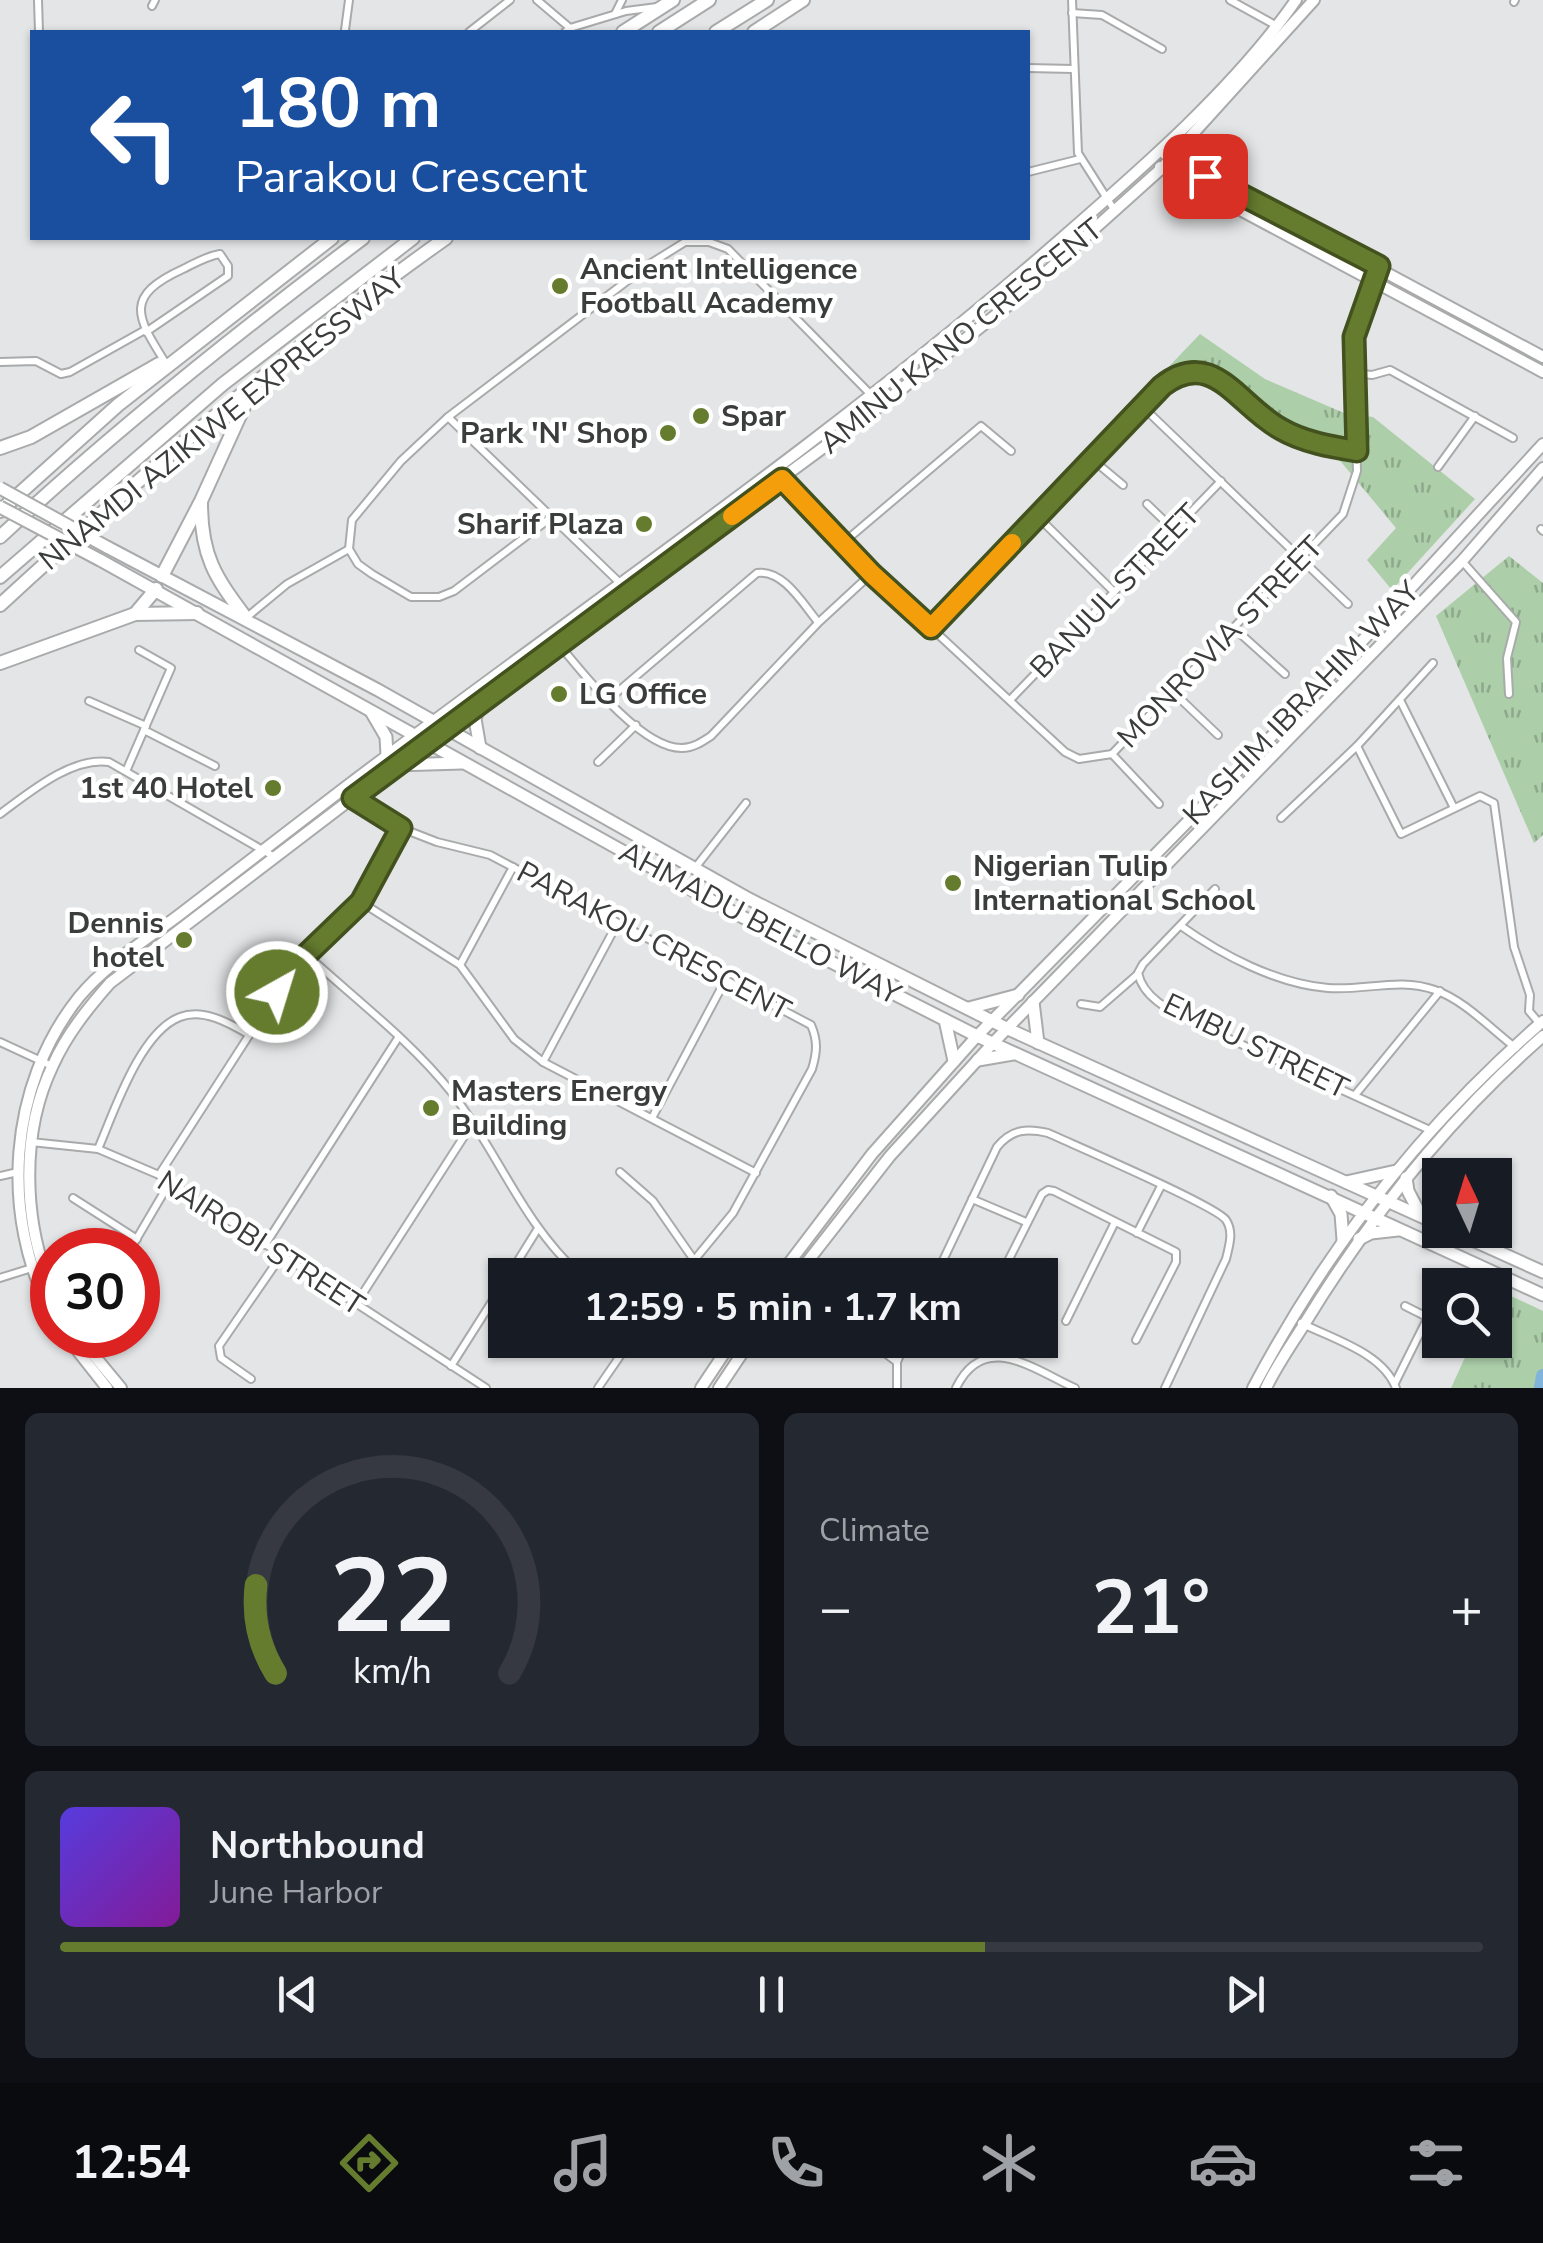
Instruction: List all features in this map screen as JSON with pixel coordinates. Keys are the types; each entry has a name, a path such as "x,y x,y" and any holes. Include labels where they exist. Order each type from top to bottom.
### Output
{"highway":[{"path":"662,30 709,0"},
{"path":"719,30 767,0"},
{"path":"757,30 803,0"},
{"path":"626,30 668,3"},
{"path":"0,509 170,360 329,240"},
{"name":"NNAMDI AZIKIWE EXPRESSWAY","path":"0,538 165,394 360,240"},
{"name":"NNAMDI AZIKIWE EXPRESSWAY","path":"0,577 222,384 410,240"},
{"path":"425,253 435,240"},
{"name":"NNAMDI AZIKIWE EXPRESSWAY","path":"0,605 254,385 443,240"},
{"path":"0,448 31,436 170,360"},
{"path":"135,614 159,582 254,385"},
{"path":"201,501 205,554 246,618"},
{"path":"0,664 135,614 197,613"}],"main road":[{"name":"AMINU KANO CRESCENT","path":"1282,29 1296,0"},
{"name":"AMINU KANO CRESCENT","path":"268,852 353,798 415,734 481,700 560,645 624,587 773,468 932,348 1161,156 1282,29 1311,4"},
{"name":"AMINU KANO CRESCENT","path":"392,760 428,742 440,720 550,634 782,479 882,405 1015,300 1115,212 1162,168 1161,156"},
{"path":"1161,156 1379,266 1543,357"},
{"path":"1162,168 1543,372"},
{"name":"KASHIM IBRAHIM WAY","path":"793,1258 872,1154 977,1036 1320,688 1543,444"},
{"name":"KASHIM IBRAHIM WAY","path":"810,1258 890,1156 993,1043 1462,561 1543,468"},
{"name":"AHMADU BELLO WAY","path":"0,488 107,546 197,613 723,908 977,1036 1543,1295"},
{"name":"AHMADU BELLO WAY","path":"0,509 100,560 246,618 419,713 440,720 480,748 694,869 1008,1029 1422,1217"},
{"path":"480,748 475,719 481,700"},
{"path":"369,709 386,737 392,760"},
{"path":"33,1228 26,1106 78,998 342,790 392,760 466,763"},
{"path":"968,1008 1018,995"},
{"path":"1033,1002 1038,1043"},
{"path":"945,1020 954,1061"},
{"path":"1254,1388 1292,1318 1343,1240 1437,1134 1542,1027"},
{"path":"978,1060 1017,1054"},
{"path":"26,1142 18,1172 23,1233 30,1251"},
{"path":"1344,1182 1401,1174"},
{"path":"1401,1174 1422,1217"},
{"path":"1330,1196 1341,1214 1343,1240"},
{"path":"1266,1388 1359,1239 1369,1213"},
{"path":"1359,1239 1371,1233 1402,1229"},
{"path":"1490,1248 1540,1271"},
{"path":"81,1358 107,1388"},
{"path":"96,1358 120,1388"},
{"path":"700,1388 721,1358"},
{"path":"719,1388 739,1358"}],"street":[{"path":"38,0 39,30"},
{"path":"344,30 349,0"},
{"path":"472,30 510,0"},
{"path":"537,0 567,30 615,14 668,3"},
{"path":"615,14 622,0"},
{"path":"1072,0 1080,159 1115,212"},
{"path":"1230,0 1282,29"},
{"path":"1072,13 1102,15 1162,48"},
{"path":"1030,68 1073,69"},
{"path":"1030,172 1080,159"},
{"path":"553,516 454,591 439,597 410,597 358,564 349,549 352,520 401,461 448,417 675,246 696,241 728,250 882,405"},
{"path":"0,362 40,362 53,371 70,372 146,331 228,276 228,266 220,254 152,284 142,310 146,331 170,360"},
{"name":"MONROVIA STREET","path":"773,468 872,574 1065,752 1080,759 1112,754 1343,514 1355,484 1355,330 1379,266"},
{"path":"1353,373 1372,375 1390,370 1513,438"},
{"path":"931,628 1174,376 1184,371 1210,374 1284,431 1357,451"},
{"path":"1144,408 1348,604"},
{"path":"1438,467 1475,416"},
{"path":"448,417 624,587"},
{"path":"843,543 978,428 986,428 1011,451"},
{"path":"1093,460 1124,485"},
{"name":"BANJUL STREET","path":"1010,700 1221,481"},
{"path":"1147,504 1174,530"},
{"path":"1038,517 1114,592"},
{"path":"246,618 287,584 349,549"},
{"path":"1462,561 1516,622 1507,658 1508,694"},
{"path":"608,700 757,573 769,572 781,580 819,622"},
{"path":"550,634 608,700 653,740 683,748 711,736 819,622 872,574"},
{"path":"1234,628 1285,674"},
{"path":"126,770 172,667 139,650"},
{"path":"1282,818 1357,746 1433,664"},
{"path":"1172,691 1218,735"},
{"path":"1400,700 1454,808"},
{"path":"89,701 214,766"},
{"path":"598,762 636,724"},
{"path":"1357,746 1402,834 1480,796 1494,803 1514,947 1530,995 1529,1012 1542,1027"},
{"path":"1112,754 1159,804"},
{"path":"0,814 86,762 110,762 268,852"},
{"name":"PARAKOU CRESCENT","path":"342,790 401,828 436,842 490,855 811,1025 817,1054 812,1069 733,1212 696,1258"},
{"path":"694,869 746,803"},
{"path":"158,1176 248,1034 307,954 361,902 401,828"},
{"path":"460,965 513,867"},
{"name":"EMBU STREET","path":"1215,888 1138,973 1145,991 1169,1010 1437,1134"},
{"path":"361,902 460,965 514,1039 543,1062 756,1173"},
{"path":"543,1062 617,924"},
{"path":"1181,926 1245,962 1300,983 1326,988 1410,984 1440,991 1519,1050"},
{"path":"307,954 452,1093 537,1230 564,1258"},
{"path":"1081,1004 1100,1007 1138,973"},
{"path":"652,1118 726,978"},
{"path":"1355,1095 1440,991"},
{"path":"98,1149 132,1073 168,1024 179,1017 207,1016 248,1034"},
{"path":"265,1244 398,1038"},
{"path":"0,1042 46,1064"},
{"path":"356,1304 472,1124"},
{"path":"944,1258 1006,1136 1032,1129 1223,1215 1230,1225 1226,1259 1166,1388"},
{"name":"NAIROBI STREET","path":"26,1142 98,1149 170,1182 486,1388"},
{"path":"0,1176 18,1172"},
{"path":"620,1172 653,1201 693,1258"},
{"path":"143,1228 170,1182"},
{"path":"1138,1233 1161,1186"},
{"path":"1008,1258 1048,1190 1176,1252 1176,1262 1136,1340"},
{"path":"73,1198 120,1228"},
{"path":"972,1198 1026,1222"},
{"path":"1066,1321 1115,1222"},
{"path":"520,1258 537,1230"},
{"path":"251,1379 221,1358 219,1346 281,1256"},
{"path":"0,1278 30,1268"},
{"path":"1292,1318 1380,1364 1396,1386 1426,1322 1424,1316 1405,1306"},
{"path":"451,1366 488,1308"},
{"path":"956,1388 964,1371 988,1356 1004,1357 1076,1388"},
{"path":"598,1388 619,1358"},
{"path":"892,1358 897,1362"},
{"path":"897,1388 899,1358"}],"green space":[{"path":"1200,334 1265,379 1344,413 1373,417 1475,499 1392,590 1367,560 1396,528 1337,457 1294,448 1266,432 1205,380 1193,380 1172,390 1129,435 1116,422"},
{"path":"1509,556 1543,583 1543,835 1534,843 1436,616"},
{"path":"1512,1296 1543,1311 1543,1388 1451,1388 1465,1358 1512,1358"}],"waterway":[{"path":"1541,1388 1543,1376"}],"slow traffic":[{"path":"732,516 782,479 872,574 931,628 1012,543"}],"place":[{"name":"Ancient Intelligence Football Academy","path":"560,286"},
{"name":"Spar","path":"701,416"},
{"name":"Park 'N' Shop","path":"668,433"},
{"name":"Sharif Plaza","path":"644,524"},
{"name":"LG Office","path":"559,694"},
{"name":"1st 40 Hotel","path":"273,788"},
{"name":"Nigerian Tulip International School","path":"953,883"},
{"name":"Dennis hotel","path":"184,940"},
{"name":"Masters Energy Building","path":"431,1108"}],"route":[{"path":"277,992 307,954 361,902 401,828 353,798 782,479 872,574 931,628 1162,386 1184,371 1210,374 1284,431 1357,451 1354,337 1379,266 1205,176"}]}
